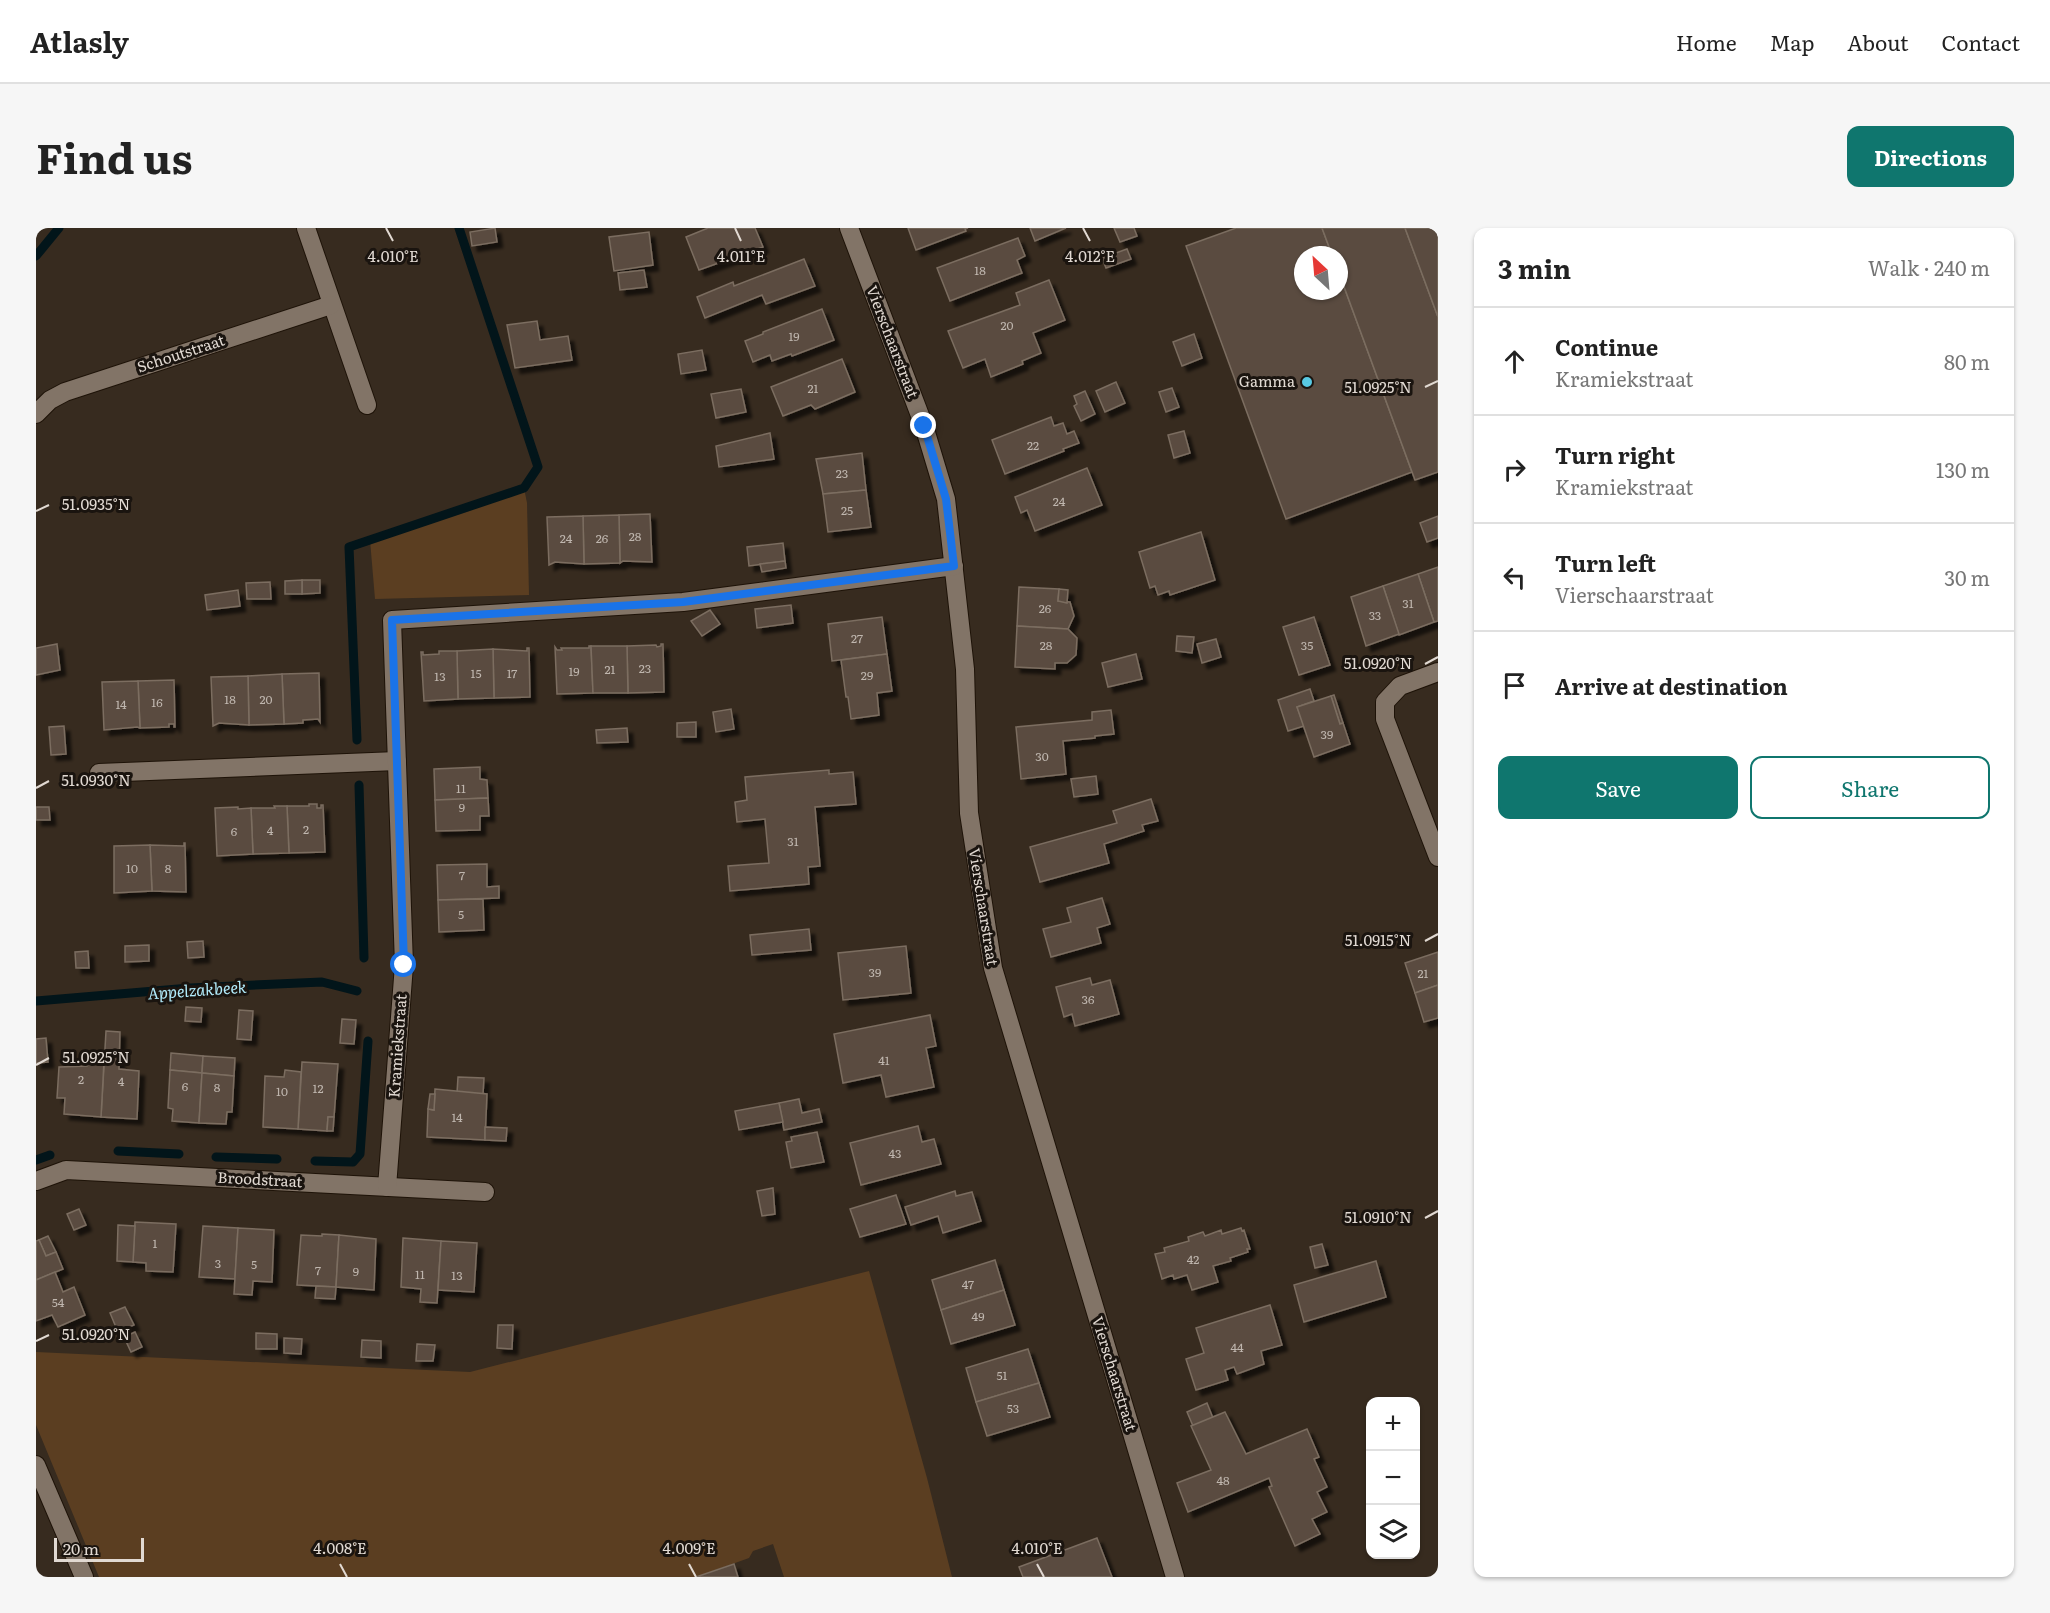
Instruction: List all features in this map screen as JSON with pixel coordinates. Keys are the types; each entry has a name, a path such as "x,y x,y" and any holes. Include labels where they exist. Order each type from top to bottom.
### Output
{"street":[{"path":"306,228 367,405"},
{"name":"Vierschaarstraat","path":"849,228 924,426 946,499 965,669 969,813 993,968 1175,1577"},
{"name":"Schoutstraat","path":"36,414 50,400 65,392 331,305"},
{"name":"Kramiekstraat","path":"387,1187 404,965 392,620 683,602 954,566"},
{"path":"1438,672 1400,686 1385,702 1385,719 1438,857"},
{"path":"99,773 397,761"},
{"name":"Broodstraat","path":"36,1181 66,1170 485,1192"},
{"path":"36,1465 84,1577"}],"shaded area":[{"path":"524,488 527,503 529,595 375,599 370,540"},
{"path":"869,1271 952,1577 784,1577 773,1544 753,1551 749,1558 696,1577 99,1577 36,1425 36,1352 470,1372"}],"building":[{"path":"495,228 497,242 472,246 470,232"},
{"path":"708,228 755,228 763,247 699,270 686,237"},
{"path":"908,228 968,228 965,229 966,231 916,250"},
{"path":"1030,228 1066,228 1035,241"},
{"path":"1114,228 1134,228 1137,236 1120,242"},
{"name":"Gamma","path":"1236,228 1322,228 1329,246 1294,246 1294,300 1348,300 1348,298 1412,472 1286,519 1186,246"},
{"path":"1322,228 1405,228 1438,317 1438,472 1415,480 1348,298 1348,246 1329,246"},
{"path":"1405,228 1438,228 1438,317"},
{"path":"649,232 653,265 614,271 609,237"},
{"path":"1018,238 1025,256 1017,260 1022,273 950,301 937,268"},
{"path":"1127,249 1131,259 1106,268 1102,258"},
{"path":"804,259 815,286 766,304 762,295 705,318 697,297 733,282 734,286"},
{"path":"644,270 647,287 620,290 618,273"},
{"path":"1049,280 1065,320 1033,333 1041,353 1022,361 1023,364 991,377 985,359 963,368 948,331 1020,305 1016,293"},
{"path":"822,309 834,340 792,356 791,354 772,361 770,355 753,362 745,341"},
{"path":"537,321 540,340 568,336 572,360 515,368 507,325"},
{"path":"1194,334 1202,358 1182,366 1173,342"},
{"path":"702,350 706,370 681,374 678,354"},
{"path":"842,359 855,392 815,409 811,405 783,416 771,387"},
{"path":"1116,382 1125,403 1105,412 1096,391"},
{"path":"1172,388 1179,407 1166,412 1159,392"},
{"path":"741,389 746,412 716,418 711,394"},
{"path":"1085,391 1095,414 1081,421 1074,406 1077,404 1074,396"},
{"path":"1051,417 1054,426 1063,423 1067,434 1074,431 1079,443 1005,474 992,440"},
{"path":"1184,431 1190,453 1174,458 1168,435"},
{"path":"770,433 774,459 719,467 716,446"},
{"path":"862,453 866,490 823,494 816,459"},
{"path":"1087,468 1102,505 1035,531 1027,510 1021,513 1015,497"},
{"path":"866,490 871,527 828,532 823,494"},
{"path":"650,514 652,562 623,561 620,563 619,515"},
{"path":"619,515 620,563 584,564 583,516"},
{"path":"583,516 584,564 555,562 549,565 547,517"},
{"path":"1438,516 1438,538 1427,542 1420,523"},
{"path":"1201,532 1215,580 1170,595 1169,591 1158,595 1155,586 1150,588 1139,552"},
{"path":"783,543 785,561 749,566 747,547"},
{"path":"785,561 786,568 762,572 760,564"},
{"path":"1438,567 1438,621 1434,622 1418,574"},
{"path":"1418,574 1434,622 1399,635 1383,586"},
{"path":"302,580 320,580 320,593 302,594"},
{"path":"302,580 302,594 285,594 285,581"},
{"path":"270,582 271,599 247,599 246,583"},
{"path":"1383,586 1399,634 1366,646 1351,597"},
{"path":"1019,587 1059,589 1058,601 1070,602 1074,616 1068,629 1017,626"},
{"path":"1059,589 1068,590 1067,603 1058,601"},
{"path":"238,590 240,606 207,610 205,595"},
{"path":"791,605 793,623 757,628 755,609"},
{"path":"710,610 720,624 702,636 691,621"},
{"path":"882,617 887,654 832,661 828,624"},
{"path":"1314,617 1330,665 1299,675 1283,627"},
{"path":"1017,626 1068,629 1077,638 1076,655 1067,663 1055,663 1055,669 1015,667"},
{"path":"1177,636 1194,637 1192,653 1176,651"},
{"path":"1216,639 1221,657 1202,663 1197,644"},
{"path":"57,644 60,670 36,675 36,648"},
{"path":"663,644 664,692 628,693 627,646 656,645 657,647"},
{"path":"591,646 593,693 557,694 555,647 557,650 562,650 561,648 589,648"},
{"path":"591,646 627,646 628,693 593,693"},
{"path":"529,648 530,697 494,698 493,649 527,651"},
{"path":"493,649 494,698 458,699 457,651"},
{"path":"439,651 457,651 458,699 424,701 421,652 423,655 439,654"},
{"path":"887,654 892,691 877,693 879,715 851,719 841,660"},
{"path":"1136,654 1142,679 1108,687 1102,663"},
{"path":"319,673 320,722 318,719 284,724 282,674"},
{"path":"282,674 284,724 249,725 248,676"},
{"path":"248,676 249,725 219,723 213,726 211,677"},
{"path":"174,680 175,727 174,724 169,724 169,727 140,728 138,681"},
{"path":"138,681 140,728 104,730 102,682"},
{"path":"1310,689 1314,701 1297,707 1304,726 1288,731 1278,700"},
{"path":"1334,695 1343,723 1340,724 1331,696"},
{"path":"1331,696 1340,724 1343,723 1350,744 1314,757 1297,707"},
{"path":"731,709 734,729 716,732 713,712"},
{"path":"1111,710 1114,734 1063,741 1066,774 1021,779 1016,727 1092,720 1092,712"},
{"path":"696,722 696,737 677,737 677,723"},
{"path":"64,726 66,754 51,755 49,727"},
{"path":"627,728 628,742 597,743 596,730"},
{"path":"480,767 480,779 487,780 488,798 435,800 434,769"},
{"path":"829,770 829,774 853,772 856,804 815,807 820,866 808,867 809,884 730,891 728,866 769,863 765,819 737,822 735,802 747,800 745,777"},
{"path":"1096,776 1098,794 1074,797 1071,779"},
{"path":"488,798 489,816 480,816 480,830 436,831 435,800"},
{"path":"1151,799 1158,821 1142,825 1144,831 1104,844 1109,863 1040,882 1030,847 1117,823 1113,811"},
{"path":"309,804 317,804 317,808 323,805 325,852 289,853 287,806 309,806"},
{"path":"274,806 287,806 289,853 253,854 251,808 275,808"},
{"path":"36,807 49,807 50,820 36,820"},
{"path":"238,807 238,809 251,808 253,854 217,856 215,808"},
{"path":"184,843 186,892 152,891 150,845 184,846"},
{"path":"150,845 152,891 114,893 114,846"},
{"path":"487,864 487,887 499,886 499,898 438,900 437,865"},
{"path":"1102,898 1110,924 1097,928 1101,943 1051,957 1043,929 1071,922 1067,908"},
{"path":"483,899 484,930 439,932 438,900"},
{"path":"809,929 811,950 752,955 750,935"},
{"path":"203,941 204,957 188,958 187,942"},
{"path":"149,945 149,961 125,962 125,946"},
{"path":"906,946 911,993 843,1000 838,953"},
{"path":"88,951 89,968 76,968 75,952"},
{"path":"1438,952 1438,985 1415,993 1405,963"},
{"path":"1090,978 1092,985 1110,980 1119,1014 1075,1026 1072,1014 1064,1017 1056,987"},
{"path":"1438,985 1438,1018 1424,1022 1415,993"},
{"path":"186,1007 202,1008 201,1022 185,1021"},
{"path":"239,1010 253,1011 251,1040 237,1039"},
{"path":"930,1015 936,1046 926,1048 934,1087 886,1097 881,1075 843,1083 834,1034"},
{"path":"342,1019 356,1020 354,1044 340,1043"},
{"path":"106,1031 120,1032 119,1069 139,1071 137,1119 101,1117"},
{"path":"46,1038 48,1062 36,1063 36,1039"},
{"path":"171,1053 203,1056 202,1073 170,1070"},
{"path":"203,1056 235,1058 234,1076 202,1073"},
{"path":"87,1061 104,1061 101,1117 64,1114 65,1098 57,1098 59,1067 87,1066"},
{"path":"302,1062 338,1064 334,1117 328,1117 327,1131 298,1129"},
{"path":"170,1070 202,1073 199,1123 172,1121 173,1109 168,1108"},
{"path":"285,1070 301,1072 298,1129 263,1127 265,1076 284,1077"},
{"path":"202,1073 234,1076 232,1112 227,1112 226,1124 199,1123"},
{"path":"458,1077 484,1078 483,1094 457,1093"},
{"path":"435,1089 487,1094 485,1140 427,1137 428,1109 434,1110"},
{"path":"430,1094 435,1094 434,1110 428,1109"},
{"path":"799,1099 802,1113 819,1109 822,1122 784,1130 779,1103"},
{"path":"779,1103 783,1122 739,1130 735,1111"},
{"path":"328,1117 334,1117 333,1131 327,1131"},
{"path":"918,1126 922,1142 934,1139 941,1164 861,1185 850,1143"},
{"path":"485,1127 507,1128 506,1141 485,1140"},
{"path":"817,1132 824,1162 791,1168 786,1142 792,1141 791,1137"},
{"path":"773,1188 775,1214 762,1216 757,1191"},
{"path":"955,1191 956,1196 972,1192 981,1221 943,1233 938,1216 911,1225 905,1207"},
{"path":"896,1195 906,1224 860,1237 850,1209"},
{"path":"79,1209 86,1225 74,1230 67,1214"},
{"path":"135,1222 176,1224 173,1272 146,1271 146,1263 133,1262"},
{"path":"118,1225 135,1226 133,1262 117,1261"},
{"path":"203,1226 238,1228 235,1279 199,1277"},
{"path":"238,1228 274,1230 272,1282 253,1281 252,1295 234,1294"},
{"path":"1241,1228 1242,1231 1244,1230 1250,1249 1247,1249 1248,1252 1230,1258 1231,1261 1213,1266 1218,1282 1192,1290 1187,1275 1174,1279 1173,1275 1162,1279 1155,1254 1165,1252 1164,1248 1189,1241 1188,1237 1203,1232 1205,1236 1221,1230 1222,1234"},
{"path":"322,1234 339,1235 336,1287 297,1285 301,1235 322,1236"},
{"path":"339,1235 376,1239 374,1290 336,1287"},
{"path":"48,1236 56,1252 46,1256 39,1240"},
{"path":"403,1238 441,1241 437,1303 420,1302 421,1289 401,1287"},
{"path":"39,1240 46,1256 56,1252 63,1269 36,1280 36,1241"},
{"path":"441,1241 477,1243 474,1292 438,1290"},
{"path":"1322,1244 1328,1265 1315,1268 1310,1247"},
{"path":"995,1260 1004,1290 941,1310 932,1280"},
{"path":"1376,1261 1386,1297 1304,1322 1294,1285"},
{"path":"55,1272 63,1292 74,1287 85,1315 58,1327 52,1315 36,1321 36,1280"},
{"path":"316,1286 336,1287 335,1299 315,1298"},
{"path":"1004,1290 1015,1325 951,1344 941,1310"},
{"path":"1270,1305 1282,1345 1261,1351 1264,1364 1237,1374 1234,1367 1225,1370 1228,1380 1196,1390 1186,1359 1204,1353 1196,1328"},
{"path":"125,1307 134,1325 118,1332 110,1313"},
{"path":"498,1325 513,1325 512,1349 497,1348"},
{"path":"135,1332 142,1347 131,1352 124,1337"},
{"path":"256,1333 277,1334 277,1349 256,1349"},
{"path":"284,1338 302,1339 301,1354 284,1353"},
{"path":"362,1340 381,1341 381,1358 361,1357"},
{"path":"417,1344 435,1345 433,1361 416,1361"},
{"path":"1028,1349 1039,1383 976,1402 966,1368"},
{"path":"1039,1383 1050,1417 987,1436 976,1402"},
{"path":"1207,1403 1213,1418 1193,1426 1187,1412"},
{"path":"1225,1412 1246,1454 1307,1429 1319,1457 1314,1459 1327,1487 1317,1492 1327,1512 1312,1519 1320,1534 1295,1546 1269,1487 1272,1486 1269,1478 1188,1512 1177,1483 1211,1470 1191,1426"},
{"path":"1097,1538 1112,1577 1023,1577 1019,1567"},
{"path":"734,1564 738,1577 696,1577"}],"waterway":[{"path":"36,256 59,228"},
{"path":"357,740 349,547 524,488 538,467 459,228"},
{"name":"Appelzakbeek","path":"359,785 364,958"},
{"name":"Appelzakbeek","path":"36,1001 190,988 322,982 357,991"},
{"path":"315,1161 353,1162 360,1154 368,1041"},
{"path":"118,1151 179,1154"},
{"path":"36,1160 50,1155"},
{"path":"216,1157 277,1159"}],"place":[{"name":"Gamma","path":"1307,382"}],"route":[{"path":"404,965 392,620 683,602 954,566 946,499 924,426"}]}
